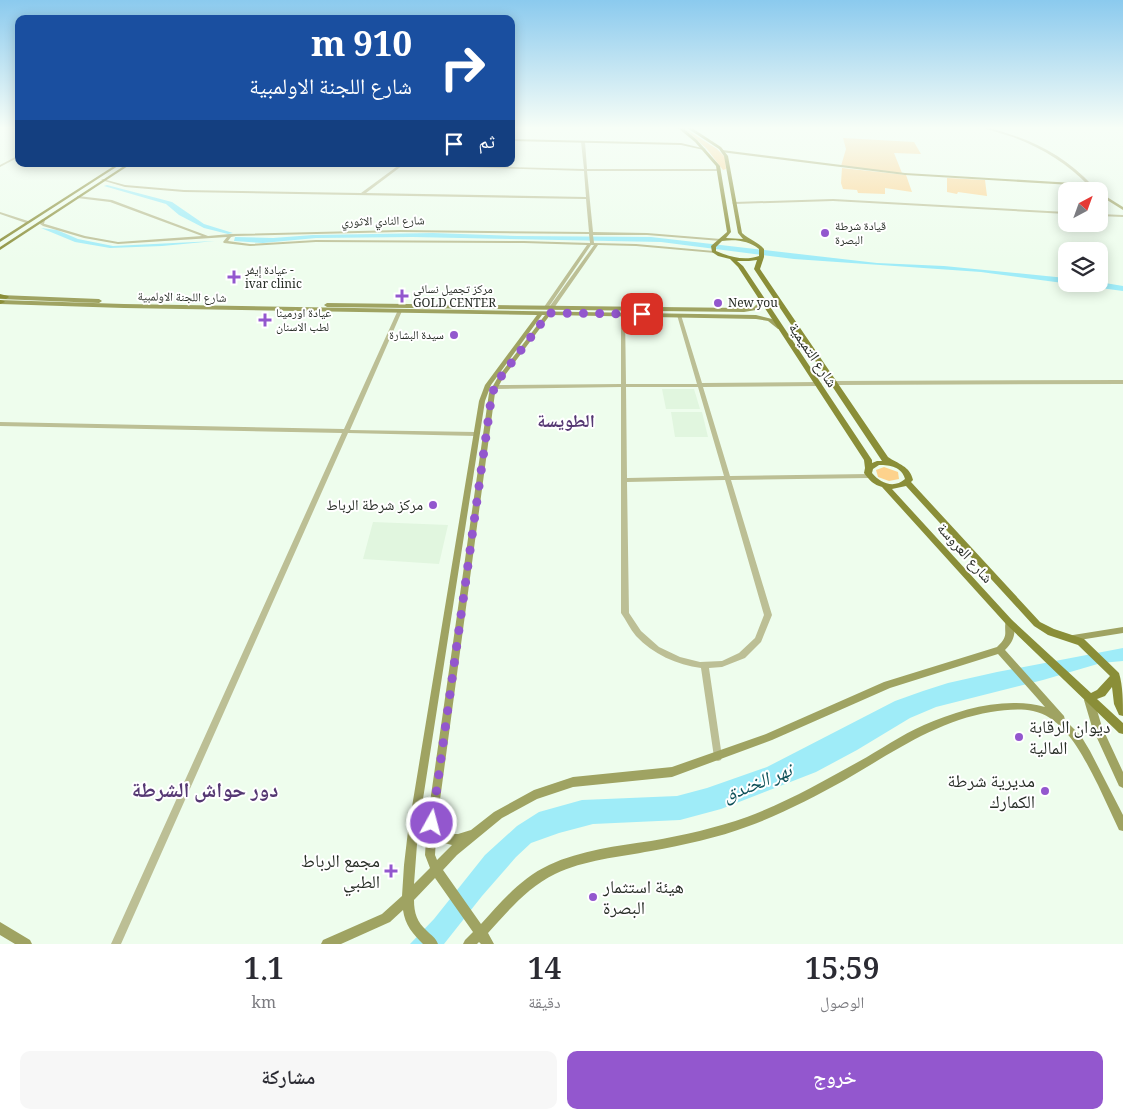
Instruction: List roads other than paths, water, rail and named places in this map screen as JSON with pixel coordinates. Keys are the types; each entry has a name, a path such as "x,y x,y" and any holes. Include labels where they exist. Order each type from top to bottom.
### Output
{"main road":[{"path":"0,241 106,172"},
{"path":"0,249 116,172"},
{"path":"719,172 729,232 728,235 719,241 713,251 732,259 745,260 761,254 741,237 729,172"},
{"path":"890,172 1058,183"},
{"path":"721,181 730,182"},
{"path":"1108,200 1123,210"},
{"path":"719,241 748,241"},
{"name":"شارع التميمية","path":"761,254 757,269 885,459 908,474 909,480 907,483"},
{"name":"شارع التميمية","path":"732,259 740,266 819,384 868,460 869,468"},
{"name":"شارع اللجنة الاولمبية","path":"1,299 108,306 400,311 426,308"},
{"name":"شارع اللجنة الاولمبية","path":"1,299 440,309 744,310"},
{"path":"747,316 744,310 760,306 761,300"},
{"path":"432,944 412,924 408,911 408,898 414,831 476,434 484,394 547,310"},
{"name":"شارع اللجنة الاولمبية","path":"547,310 623,314 747,316 767,319 780,328"},
{"path":"488,944 444,883 430,855 432,823 496,378"},
{"path":"472,458 483,459"},
{"path":"869,476 869,468 877,463 894,464"},
{"name":"شارع العروسة","path":"869,476 885,486 1009,622 1072,684 1123,730"},
{"path":"885,486 898,487 907,483"},
{"name":"شارع العروسة","path":"907,483 1037,624 1051,632 1073,638"},
{"path":"327,944 386,918 453,851 498,814 534,795 573,782 672,772 718,756 769,737 887,685 1000,650 1009,640 1011,633 1009,622"},
{"path":"1073,638 1123,630"},
{"path":"1073,638 1087,646 1120,676"},
{"path":"1000,650 1078,739 1123,826"},
{"path":"1120,676 1101,693 1089,698 1097,727 1123,783"},
{"path":"1120,676 1120,704 1123,712"},
{"path":"468,944 480,934 522,889 559,866 602,854 682,840 747,822 820,788 927,728 944,721 982,711 1026,706 1051,715 1078,739"},
{"path":"432,823 443,837 452,841 475,833"},
{"path":"0,928 26,944"}],"street":[{"path":"359,194 388,172"},
{"path":"359,194 391,172"},
{"path":"547,310 567,286 593,244 585,172"},
{"path":"1070,172 1082,182"},
{"path":"1076,172 1087,182"},
{"path":"104,180 125,186 184,191 588,198"},
{"path":"78,197 111,201 211,238"},
{"path":"734,203 833,200 1058,213"},
{"path":"0,212 27,222"},
{"path":"1108,215 1123,216"},
{"path":"43,220 42,224 48,226"},
{"path":"31,229 48,226"},
{"name":"شارع النادي الاثوري","path":"48,226 118,243 211,238 230,235 400,231 647,234 719,241"},
{"path":"230,235 225,242 250,245 316,241 399,240 636,245 713,251"},
{"path":"547,310 561,285 593,244"},
{"path":"561,285 567,286"},
{"path":"116,944 400,311"},
{"path":"623,314 625,613 639,635 656,648 674,658 704,665 736,659 751,650 763,633 768,615 679,315"},
{"path":"834,383 1123,382"},
{"path":"494,387 819,384"},
{"path":"0,424 476,434"},
{"path":"624,480 869,476"},
{"path":"704,665 718,756"}],"water":[{"path":"107,185 172,202 204,224 233,233 228,234 204,228 179,215 166,204 104,186"},
{"path":"41,228 57,230 78,239 113,246 215,241 110,248 75,242"},
{"path":"433,233 651,237 877,263 944,266 1058,277 1058,282 981,272 794,259 661,242 413,237 316,238 263,243 234,241 235,237 273,238 313,235"},
{"path":"1108,284 1123,286 1123,291 1108,289"},
{"name":"نهر الخندق","path":"1123,648 1123,661 1101,663 936,707 910,718 816,772 721,809 680,820 593,824 531,843 516,857 482,896 444,944 410,944 434,919 485,855 517,826 539,812 582,800 677,796 707,788 767,767 895,701 923,691 948,683 997,672"}],"place":[{"name":"قيادة شرطة البصرة","path":"825,233"},
{"name":"عيادة إيفر - ivar clinic","path":"234,277"},
{"name":"مركز تجميل نسائي GOLD CENTER","path":"402,296"},
{"name":"New you","path":"718,303"},
{"name":"عيادة اورمينا لطب الاسنان","path":"265,320"},
{"name":"سيدة البشارة","path":"454,335"},
{"name":"مركز شرطة الرباط","path":"433,505"},
{"name":"ديوان الرقابة المالية","path":"1019,737"},
{"name":"مديرية شرطة الكمارك","path":"1045,791"},
{"name":"مجمع الرباط الطبي","path":"391,871"},
{"name":"هيئة استثمار البصرة","path":"593,897"}],"district":[{"name":"الطويسة","path":"566,421"},
{"name":"دور حواش الشرطة","path":"205,790"}]}
